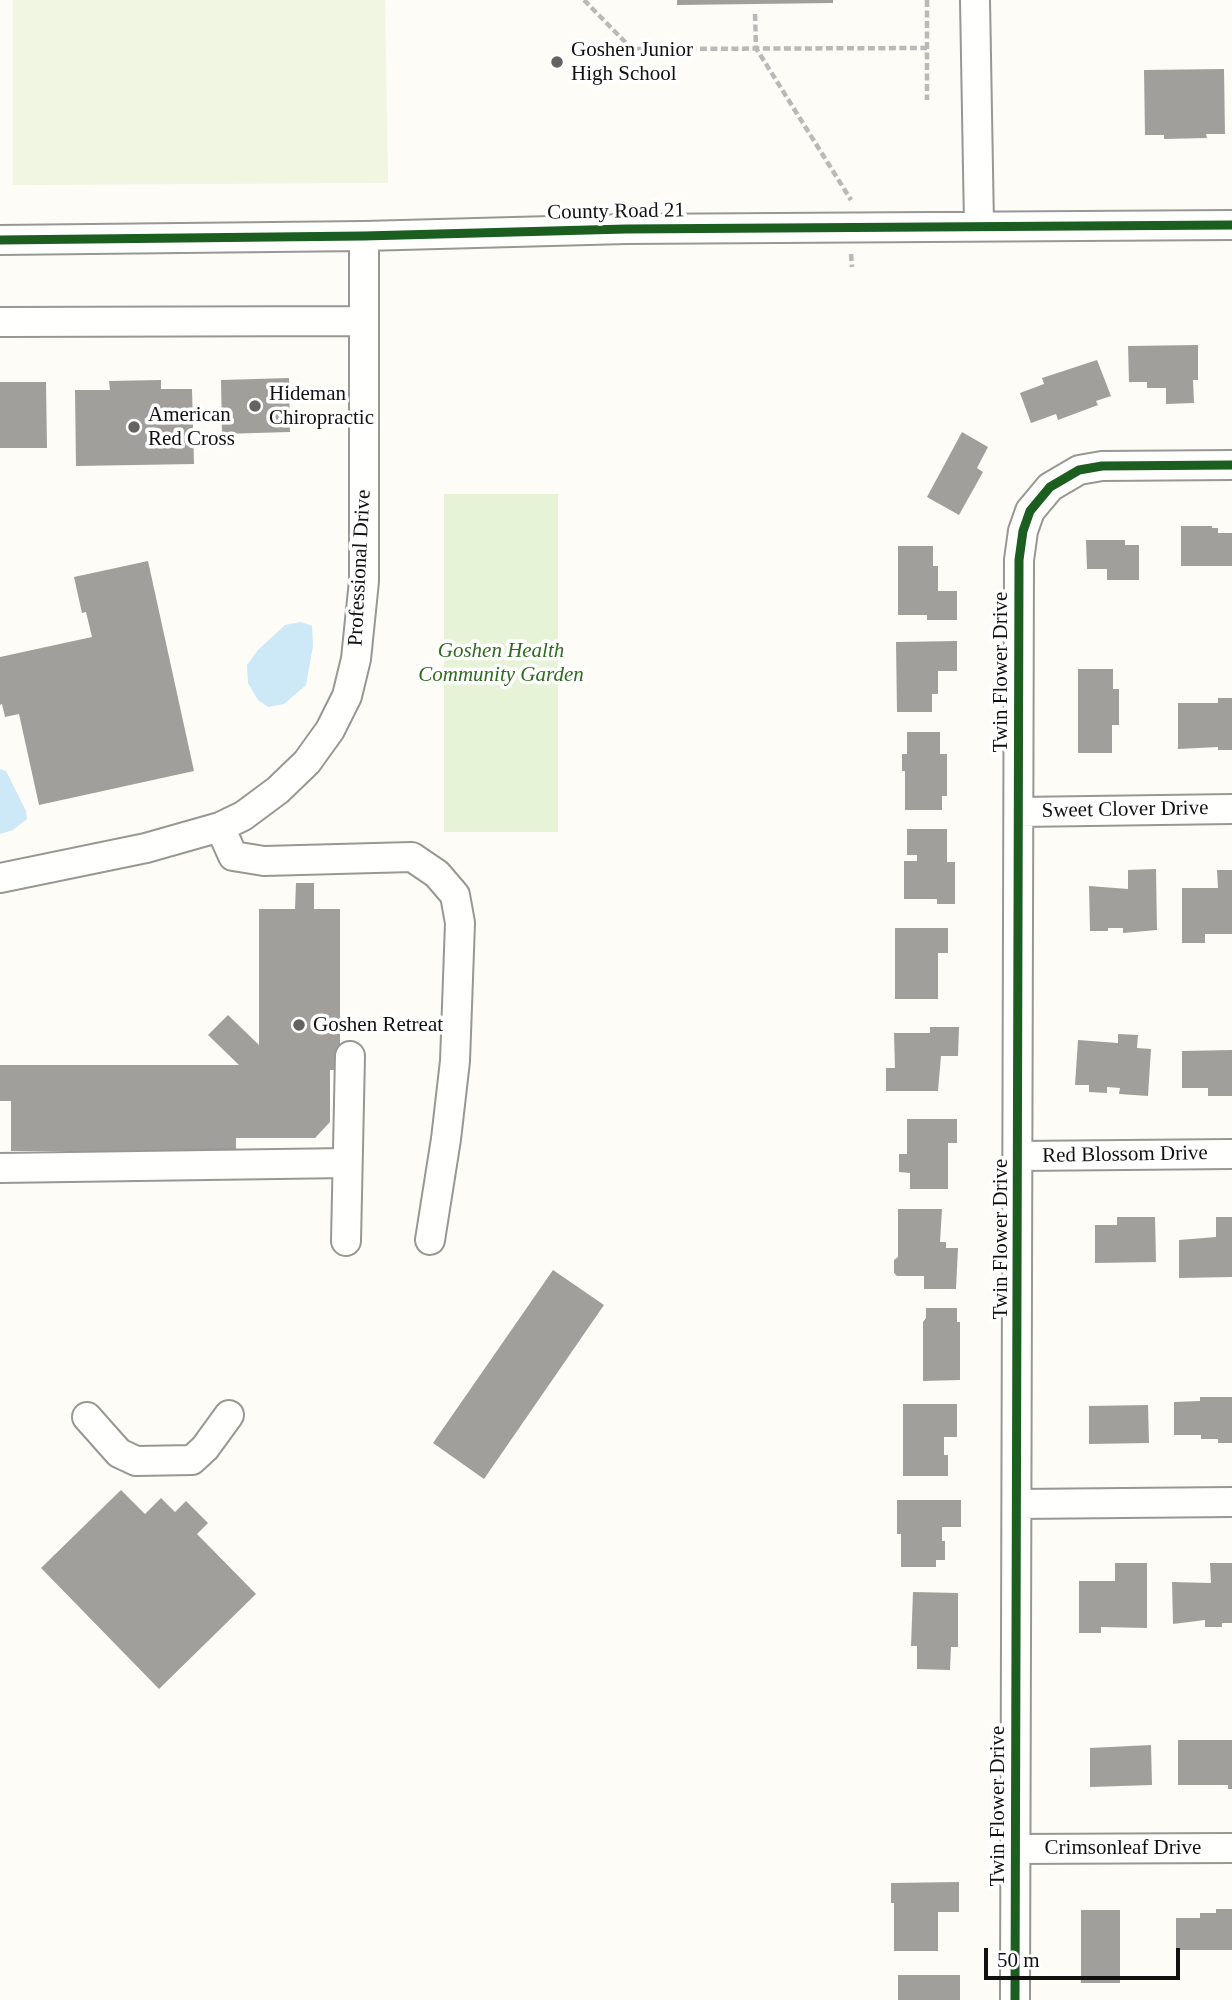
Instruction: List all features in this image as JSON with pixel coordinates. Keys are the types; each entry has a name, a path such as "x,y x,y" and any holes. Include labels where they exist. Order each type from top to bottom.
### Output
{"street":[{"path":"975,0 979,225"},
{"name":"County Road 21","path":"0,240 851,226 1232,225"},
{"name":"Professional Drive","path":"0,878 146,848 220,827 243,816 278,790 307,762 330,730 348,696 356,659 364,581 364,236"},
{"path":"0,322 364,321"},
{"name":"Twin Flower Drive","path":"1015,2000 1019,560 1023,531 1030,512 1049,487 1079,470 1102,466 1232,465"},
{"name":"Sweet Clover Drive","path":"1019,812 1232,809"},
{"path":"220,827 233,856 264,861 412,857 437,874 455,895 460,923 455,1061 430,1240"},
{"path":"346,1241 350,1056"},
{"name":"Red Blossom Drive","path":"1019,1156 1232,1154"},
{"path":"0,1168 348,1163"},
{"path":"87,1417 118,1453 136,1461 150,1461 192,1460 205,1448 229,1415"},
{"path":"1017,1504 1232,1502"},
{"name":"Crimsonleaf Drive","path":"1015,1849 1232,1848"}],"path":[{"path":"584,0 632,49 927,48"},
{"path":"927,0 927,100"},
{"path":"755,14 756,48 851,200 852,267"}],"green space":[{"path":"13,0 385,0 388,183 13,185"},
{"name":"Goshen Health Community Garden","path":"444,494 558,494 558,832 444,832"}],"water":[{"path":"301,622 312,626 313,646 306,685 284,704 268,707 258,700 248,683 247,665 258,650 285,625"},
{"path":"0,769 6,771 26,811 27,819 13,830 0,834"}],"building":[{"path":"677,0 833,0 833,3 677,5"},
{"path":"1224,69 1225,134 1206,134 1207,138 1164,139 1164,135 1145,135 1144,70"},
{"path":"1198,345 1198,380 1193,380 1194,403 1166,404 1166,388 1147,388 1147,382 1129,382 1128,346"},
{"path":"1097,360 1111,396 1096,401 1098,405 1058,420 1056,414 1031,423 1020,393 1044,384 1042,378"},
{"name":"Hideman Chiropractic","path":"289,378 290,432 222,434 221,380"},
{"name":"American Red Cross","path":"161,380 161,389 192,389 194,464 76,466 75,390 110,390 109,381"},
{"path":"0,382 46,382 47,448 0,448"},
{"path":"962,432 988,447 977,468 983,472 959,515 927,497"},
{"path":"1181,526 1212,526 1218,528 1218,533 1232,533 1232,566 1181,566"},
{"path":"1086,540 1125,540 1125,545 1139,545 1139,580 1107,580 1107,569 1087,569"},
{"path":"898,546 933,546 933,566 938,566 938,591 957,591 957,620 927,620 927,615 898,615"},
{"path":"148,561 194,771 39,805 19,714 5,717 2,704 0,705 0,657 92,637 86,612 82,613 74,577"},
{"path":"957,641 957,671 938,671 938,694 932,694 932,712 897,712 896,642"},
{"path":"1078,669 1113,669 1113,689 1119,689 1119,725 1112,725 1112,753 1078,753"},
{"path":"1218,698 1232,698 1232,750 1218,750 1218,747 1178,749 1178,703 1218,703"},
{"path":"907,732 940,732 940,754 947,754 947,796 942,796 942,810 905,810 902,754 907,754"},
{"path":"907,829 947,829 947,862 955,862 955,904 937,904 937,899 904,899 904,861 917,861 917,855 907,855"},
{"path":"1156,869 1157,930 1123,933 1123,928 1108,928 1108,931 1090,931 1089,886 1128,889 1128,870"},
{"path":"1217,870 1232,870 1232,934 1205,934 1205,943 1182,943 1182,888 1218,888"},
{"name":"Goshen Retreat","path":"296,883 314,883 314,909 340,909 340,1070 330,1070 330,1122 315,1138 236,1138 236,1151 11,1151 11,1101 0,1101 0,1065 239,1065 208,1035 228,1015 259,1045 259,909 295,909"},
{"path":"895,928 948,928 948,953 938,953 938,999 895,999"},
{"path":"930,1027 959,1027 958,1056 941,1056 938,1091 886,1091 886,1068 895,1068 894,1033 930,1033"},
{"path":"1118,1034 1138,1035 1137,1048 1151,1049 1148,1096 1119,1094 1120,1088 1107,1087 1107,1093 1089,1092 1089,1085 1075,1085 1078,1040 1118,1043"},
{"path":"1232,1050 1232,1096 1208,1096 1208,1088 1182,1088 1182,1051"},
{"path":"907,1119 957,1119 957,1143 948,1143 948,1189 910,1189 910,1173 899,1172 899,1154 907,1154"},
{"path":"898,1209 942,1209 940,1242 946,1242 946,1248 958,1248 956,1289 924,1289 924,1276 897,1276 894,1273 894,1260 898,1257"},
{"path":"1117,1217 1155,1217 1156,1262 1095,1263 1095,1225 1117,1225"},
{"path":"1216,1217 1232,1217 1232,1277 1179,1278 1179,1240 1216,1237"},
{"path":"553,1270 604,1305 484,1479 433,1443"},
{"path":"926,1308 957,1308 957,1322 960,1322 960,1380 923,1381 923,1322"},
{"path":"1200,1397 1232,1397 1232,1443 1218,1443 1218,1439 1201,1439 1201,1435 1174,1435 1174,1402 1200,1401"},
{"path":"903,1404 957,1404 957,1437 944,1437 944,1455 948,1455 948,1476 903,1476"},
{"path":"1148,1405 1149,1443 1089,1444 1089,1406"},
{"path":"121,1490 145,1514 161,1498 175,1512 186,1501 208,1523 197,1534 256,1594 159,1689 41,1568"},
{"path":"897,1500 961,1500 961,1527 942,1527 945,1560 936,1560 936,1567 901,1567"},
{"path":"1115,1563 1147,1563 1147,1628 1101,1627 1101,1633 1079,1633 1079,1581 1115,1581"},
{"path":"1210,1563 1232,1563 1232,1623 1222,1623 1222,1627 1205,1627 1205,1620 1173,1624 1172,1582 1211,1583"},
{"path":"913,1592 958,1593 958,1647 951,1647 950,1670 917,1669 917,1646 911,1646"},
{"path":"1178,1740 1232,1740 1232,1789 1228,1789 1228,1785 1178,1785"},
{"path":"1151,1745 1152,1785 1090,1787 1090,1748"},
{"path":"959,1882 959,1912 938,1912 938,1951 894,1951 894,1903 891,1903 891,1883"},
{"path":"1216,1909 1232,1909 1232,1950 1176,1950 1176,1918 1200,1918 1200,1913 1216,1913"},
{"path":"1081,1910 1120,1910 1120,1983 1081,1983"},
{"path":"898,1975 960,1975 960,2000 898,2000"}],"cycle path":[{"path":"0,240 364,236 626,229 1232,225"},
{"path":"1015,2000 1019,560 1023,531 1030,511 1050,487 1079,470 1102,466 1232,465"}],"place":[{"name":"Goshen Junior High School","path":"557,62"},
{"name":"Hideman Chiropractic","path":"255,406"},
{"name":"American Red Cross","path":"134,427"},
{"name":"Goshen Retreat","path":"299,1025"}]}
